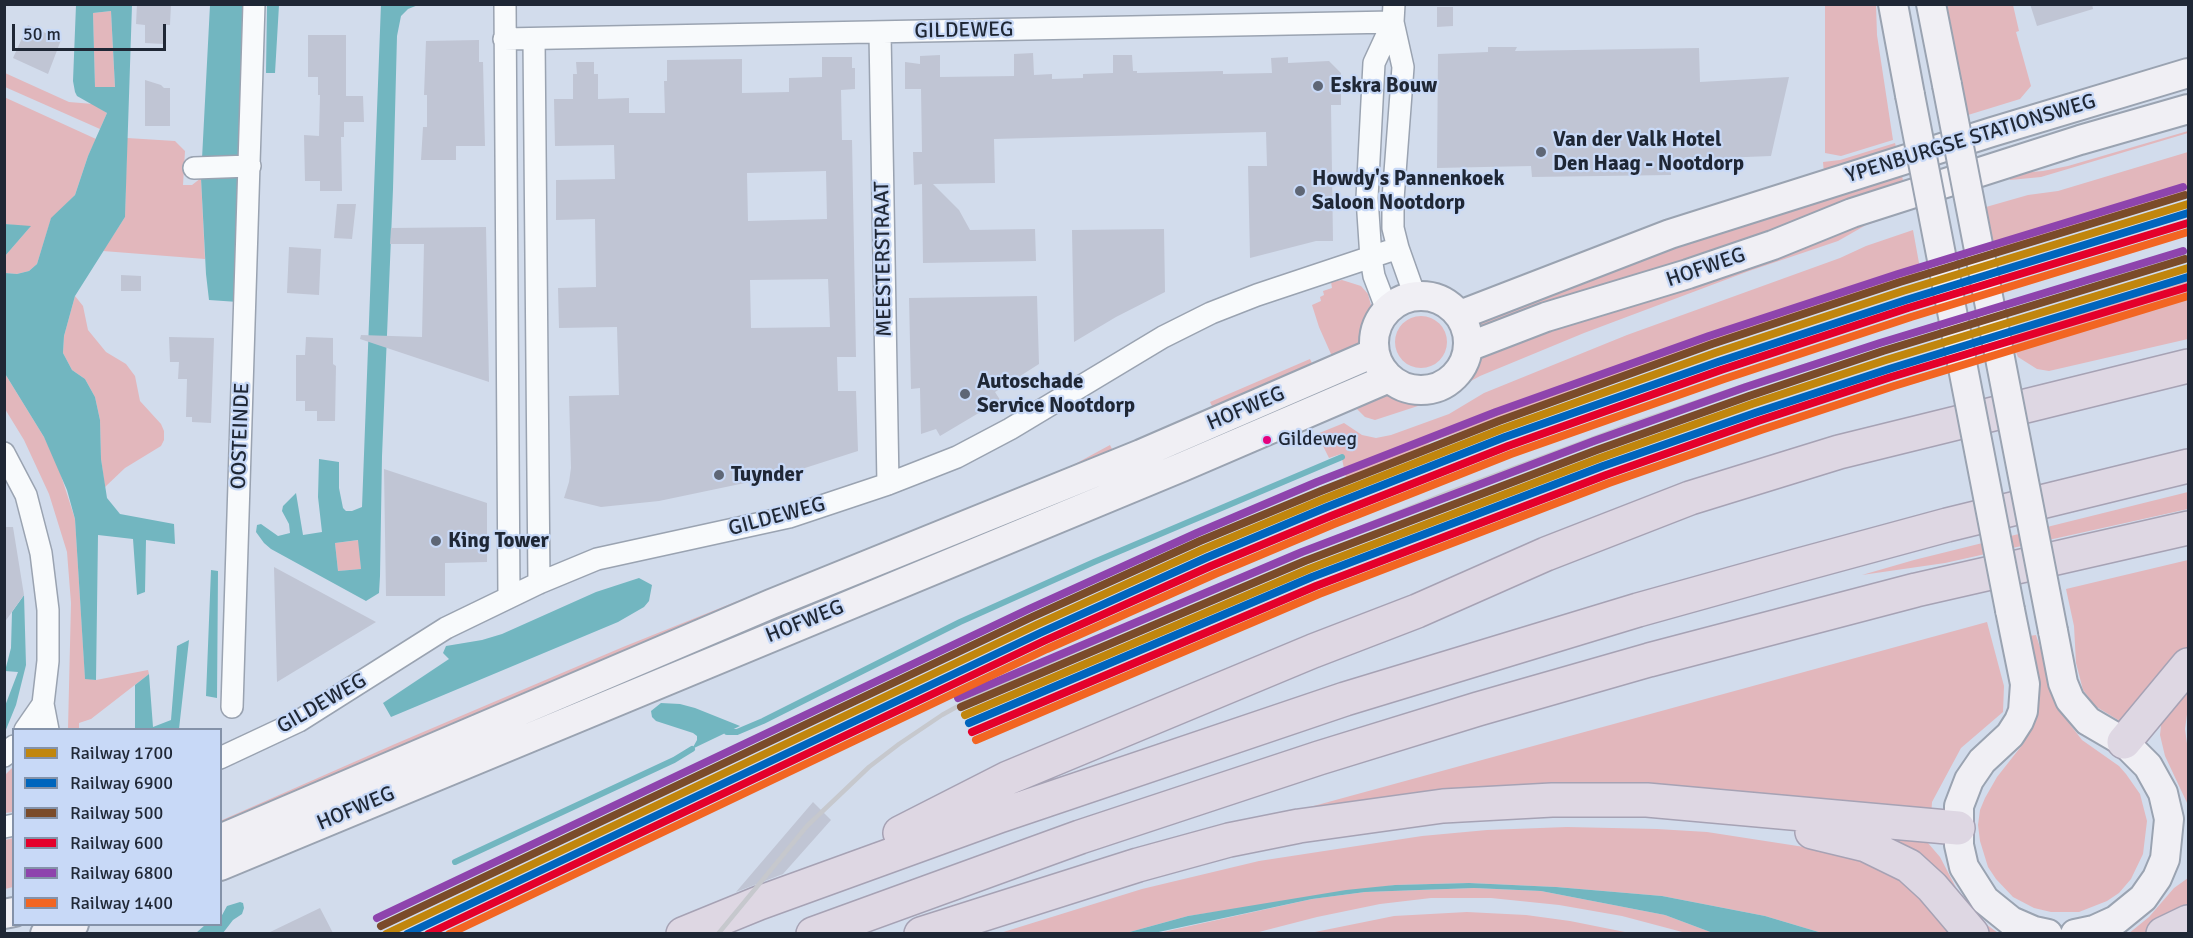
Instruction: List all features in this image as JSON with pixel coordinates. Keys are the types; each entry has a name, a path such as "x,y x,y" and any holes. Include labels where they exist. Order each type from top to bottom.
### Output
{"highway":[{"path":"759,903 1008,778 1313,651 1417,611 1556,550 1718,489 1839,452 2188,366"},
{"path":"683,933 999,816 1345,699 1638,610 1796,566 1947,525 2188,466"},
{"path":"813,933 1080,837 1478,709 1660,657 1893,596 2188,528"},
{"path":"2124,742 2188,665"},
{"path":"921,933 1148,862 1229,840 1299,826 1418,808 1527,801 1647,800 1958,828"},
{"path":"1713,805 1753,821 1847,839 1884,852 1909,866 1921,876 1971,933"},
{"path":"2163,933 2188,922"}],"main road":[{"path":"1893,4 2017,640 2025,693 2019,721 2010,735 1987,756 1972,774 1961,801 1958,828 1964,867 1984,900 2011,921 2034,931 2048,933"},
{"path":"1931,4 2066,693 2076,710 2092,724 2124,742 2148,766 2179,831 2177,860 2134,907 2106,925 2075,933"},
{"name":"YPENBURGSE STATIONSWEG","path":"1755,208 1970,138 2188,73"},
{"name":"YPENBURGSE STATIONSWEG","path":"1773,245 1852,213 2080,140 2188,109"},
{"name":"HOFWEG","path":"1460,315 1643,243 1755,208"},
{"name":"HOFWEG","path":"1468,347 1546,317 1668,281 1773,245"},
{"path":"1428,296 1440,299 1460,315 1466,330 1468,347 1459,371 1449,380 1426,390 1413,389 1389,378 1377,363 1374,353 1375,330 1379,319 1399,300 1428,296"},
{"name":"HOFWEG","path":"222,838 771,603 1161,446 1374,353"},
{"name":"HOFWEG","path":"222,865 1193,463 1389,378"},
{"path":"45,933 68,926"}],"street":[{"name":"OOSTEINDE","path":"232,707 247,166 254,4"},
{"path":"505,6 509,597"},
{"path":"1394,13 1403,67 1393,228 1415,296"},
{"path":"1387,310 1374,276 1367,198 1374,63 1394,13"},
{"name":"GILDEWEG","path":"504,39 880,33 1394,13"},
{"name":"MEESTERSTRAAT","path":"880,33 888,484"},
{"path":"534,39 539,583"},
{"path":"198,167 247,166"},
{"name":"GILDEWEG","path":"224,756 299,721 446,628 539,583 597,559 789,517 888,484 957,457 1010,429 1163,337 1211,313 1398,248"},
{"path":"4,453 26,495 41,554 48,610 48,661 43,704 48,728"},
{"path":"26,728 43,704"}],"shaded area":[{"path":"1825,5 1876,5 1877,35 1893,140 1841,156 1825,153"},
{"path":"1947,5 2013,5 2019,31 2016,32 2031,86 2020,99 1968,115"},
{"path":"111,11 115,88 95,87 93,13"},
{"path":"5,73 69,102 93,104 107,113 100,129 5,87"},
{"path":"4,97 96,139 75,195 51,219 37,264 29,271 17,274 5,273 5,256 30,227 5,224"},
{"path":"2188,131 2188,133 2041,177 2010,180 2008,174 2068,166"},
{"path":"127,138 175,141 185,151 183,185 192,185 201,178 205,259 103,251 125,217"},
{"path":"1895,143 1897,151 1824,174 1823,162 1840,160"},
{"path":"2188,152 2188,194 1994,252 1986,207 2028,195 2058,191"},
{"path":"1901,170 1904,186 1479,335 1473,316"},
{"path":"1908,205 1909,211 1866,225 1838,241 1749,271 1584,333 1480,376 1421,405 1375,420 1365,417 1354,406 1385,391 1416,398 1438,396 1461,381 1482,351"},
{"path":"1913,230 1921,274 1888,282 1865,292 1699,345 1628,373 1586,387 1575,388 1565,395 1431,442 1422,448 1346,478 1341,454 1329,458 1317,434 1344,423 1362,435 1376,438 1391,435 1449,414 1484,393 1627,335"},
{"path":"1342,280 1361,286 1368,294 1372,309 1363,339 1358,347 1335,363 1312,305 1321,301 1323,291 1332,288 1331,282"},
{"path":"2188,280 2188,339 2049,371 2037,369 2018,357 2009,336 2093,307"},
{"path":"75,296 83,306 88,330 106,352 126,364 135,376 140,401 161,424 164,431 161,446 125,468 105,487 101,459 100,420 95,397 85,379 72,370 63,353 64,336"},
{"path":"1421,316 1431,318 1439,324 1445,332 1447,342 1445,352 1439,360 1431,366 1421,368 1411,366 1403,360 1397,352 1395,342 1397,332 1403,324 1411,318"},
{"path":"1310,359 1316,372 1213,408 1210,402"},
{"path":"4,372 44,437 57,463 75,519 85,678 96,680 148,670 149,674 91,719 79,723 79,728 68,728 71,603 67,552 49,494 24,440 5,409"},
{"path":"1110,445 1114,453 222,829 222,820 395,744 623,647 1064,470"},
{"path":"2188,492 2188,509 1945,563 1862,575 1914,560"},
{"path":"359,540 361,569 338,571 335,543"},
{"path":"2188,560 2188,650 2123,723 2095,706 2083,690 2076,663 2074,626 2066,589"},
{"path":"1987,622 2004,686 2003,712 1961,748 1932,802 1931,818 1299,810"},
{"path":"2036,635 2065,718 2082,740 2119,766 2126,774 2140,794 2147,821 2143,854 2131,879 2119,893 2107,901 2079,912 2051,912 2034,908 2013,897 1988,867 1980,841 1978,825 1980,810 1985,798 1997,777 2023,744 2039,704 2029,636"},
{"path":"2188,678 2185,729 2188,751 2188,805 2165,756 2160,735 2162,717"},
{"path":"12,768 12,812 5,813 5,775"},
{"path":"1567,827 1707,832 1843,853 1893,875 1922,899 1950,933 1822,933 1765,916 1662,896 1556,887 1469,883 1395,885 1188,916 1126,933 997,934 1142,889 1259,861 1422,836 1487,830"},
{"path":"1861,827 1921,838 1928,843 1940,857 1962,899 1983,922 1998,933 1986,933"},
{"path":"12,838 12,887 5,889 5,840"},
{"path":"2188,878 2188,913 2144,933 2128,934 2149,917 2174,888"},
{"path":"1474,888 1541,891 1665,915 1713,933 1686,933 1622,916 1559,905 1491,898 1431,898 1380,904 1255,933 1154,934 1312,899 1365,892"},
{"path":"1467,912 1526,915 1630,933 1310,933 1394,916"}],"water":[{"path":"381,4 442,5 418,5 408,9 401,16 397,36 379,593 366,601 271,549 256,532 257,525 261,524 278,536 290,533 289,524 282,511 283,506 296,493 303,535 322,532 318,497 319,459 339,462 339,488 343,508 346,511 352,511 362,507","holes":["358,540 361,569 338,571 335,543"]},
{"path":"76,5 132,5 125,217 75,296 64,336 63,353 72,370 85,379 95,397 100,420 101,459 107,498 120,514 174,524 175,544 146,540 145,592 137,595 133,539 98,535 96,680 85,679 75,519 67,490 44,437 4,372 5,273 17,274 29,271 37,264 51,218 75,195 88,156 107,113 77,96 73,81","holes":["111,11 115,87 95,87 93,13"]},
{"path":"210,5 245,5 238,302 209,300 206,274 201,178"},
{"path":"267,5 279,5 275,73 266,73"},
{"path":"4,224 31,226 5,256"},
{"path":"211,570 218,571 217,698 206,696"},
{"path":"639,578 652,585 649,601 644,607 618,622 391,717 383,703 449,659 443,653 446,646 502,634 596,592"},
{"path":"24,595 26,665 16,705 5,732 5,706 18,672 5,671 11,648 12,612"},
{"path":"189,640 179,728 135,728 135,685 149,674 153,727 171,720 177,646"},
{"path":"661,703 695,708 740,726 692,749 697,736 656,721 652,717 651,711"},
{"path":"1469,883 1556,887 1662,896 1765,916 1822,933 1713,933 1665,915 1541,891 1474,888 1365,892 1312,899 1154,933 1126,933 1188,916 1346,890 1395,885"},
{"path":"240,902 243,903 244,908 242,914 233,920 223,933 196,933 204,926 222,926 222,915 227,906"}],"building":[{"path":"137,4 171,4 170,25 164,25 163,44 145,43 145,25 136,24"},
{"path":"2030,4 2092,4 2093,9 2037,26"},
{"path":"1437,7 1453,7 1453,26 1437,27"},
{"path":"28,25 61,40 48,74 13,58"},
{"path":"308,35 346,35 346,96 363,96 364,122 344,122 344,137 341,137 342,191 320,191 320,181 305,181 304,135 319,136 320,95 318,95 318,77 308,77"},
{"path":"479,40 479,62 483,62 485,146 456,146 456,160 421,160 423,127 427,127 427,95 424,95 426,41"},
{"path":"1488,47 1517,47 1515,51 1699,48 1700,82 1789,77 1771,156 1670,160 1671,175 1532,177 1531,166 1437,168 1438,54 1488,52"},
{"path":"1033,53 1034,75 1052,74 1052,79 1083,78 1083,74 1113,73 1113,55 1132,55 1133,71 1137,73 1223,71 1223,74 1272,73 1271,58 1288,57 1288,63 1329,61 1341,73 1341,105 1331,105 1333,241 1316,241 1250,258 1248,166 1267,166 1266,132 994,139 995,183 933,184 959,210 970,230 1035,229 1036,261 923,263 922,184 914,185 913,152 922,152 921,89 905,89 905,62 920,64 920,56 940,55 940,77 1014,76 1014,54"},
{"path":"822,57 852,57 852,68 855,68 855,89 841,90 842,140 852,140 856,357 837,357 838,391 856,391 858,451 783,475 659,501 601,507 564,498 571,468 569,396 619,395 617,327 559,328 558,288 596,287 595,219 556,220 556,180 615,179 614,145 555,146 554,99 573,99 573,74 577,74 576,62 594,62 594,74 598,74 598,99 629,98 629,113 665,113 664,81 667,81 667,60 742,59 742,93 789,92 789,78 822,77","holes":["826,171 827,219 748,221 747,173","828,279 830,327 751,328 750,280"]},
{"path":"145,80 164,88 170,88 170,126 145,126"},
{"path":"337,204 356,204 352,239 334,238"},
{"path":"486,227 489,382 360,339 361,335 422,337 424,244 390,244 391,228"},
{"path":"1164,229 1165,292 1074,342 1072,230"},
{"path":"289,247 321,249 319,295 287,293"},
{"path":"121,275 141,276 141,291 121,291"},
{"path":"1037,296 1039,364 995,392 1002,403 977,414 940,436 936,429 921,434 920,388 911,389 909,298"},
{"path":"169,337 214,338 211,423 192,422 192,417 186,417 187,379 178,379 179,362 170,362"},
{"path":"306,337 333,338 333,364 336,366 335,421 317,421 317,411 305,411 305,401 296,401 296,355 305,355"},
{"name":"King Tower","path":"384,469 487,503 487,562 445,563 445,596 386,596"},
{"path":"4,527 13,527 24,595 4,623"},
{"path":"274,567 376,622 277,682"},
{"path":"813,802 831,820 783,874 736,892"},
{"path":"320,908 333,933 268,933"}],"waterway":[{"path":"727,732 737,732 763,721 960,622 1094,562 1342,457"},
{"path":"455,862 674,760 692,749"}],"railway":[{"path":"718,934 807,826 869,767 942,715 978,695 1315,546 1447,493 1621,428 1770,377 1976,312 2188,254"}],"rail line":[{"name":"6800","path":"377,918 1029,609 1317,482 1496,412 1709,336 1898,274 2183,187"},
{"name":"500","path":"381,926 1032,617 1200,541 1321,491 1499,421 1712,344 1900,282 2185,195"},
{"name":"1700","path":"386,934 1036,625 1204,549 1324,499 1502,429 1715,353 1903,291 2188,204"},
{"name":"6900","path":"407,934 1040,633 1208,557 1327,507 1505,437 1718,362 1906,300 2188,213"},
{"name":"600","path":"428,934 1044,641 1211,566 1331,516 1508,446 1721,370 1908,308 2188,223"},
{"name":"1400","path":"449,934 1047,649 1334,524 1511,454 1724,379 1911,317 2188,232"},
{"name":"6800","path":"958,698 1302,552 1594,441 1746,387 1880,343 2183,251"},
{"name":"500","path":"961,707 1305,561 1597,450 1883,351 2185,259"},
{"name":"1700","path":"965,715 1309,569 1600,458 1752,404 1886,360 2188,268"},
{"name":"6900","path":"969,723 1312,577 1603,466 1889,369 2188,277"},
{"name":"600","path":"972,732 1316,586 1606,475 1891,377 2188,287"},
{"name":"1400","path":"976,740 1319,594 1609,483 1894,386 2188,296"}],"place":[{"name":"Eskra Bouw","path":"1318,86"},
{"name":"Van der Valk Hotel Den Haag - Nootdorp","path":"1541,152"},
{"name":"Howdy's Pannenkoek Saloon Nootdorp","path":"1300,191"},
{"name":"Autoschade Service Nootdorp","path":"965,394"},
{"name":"Gildeweg","path":"1267,440"},
{"name":"Tuynder","path":"719,475"},
{"name":"King Tower","path":"436,541"}]}
